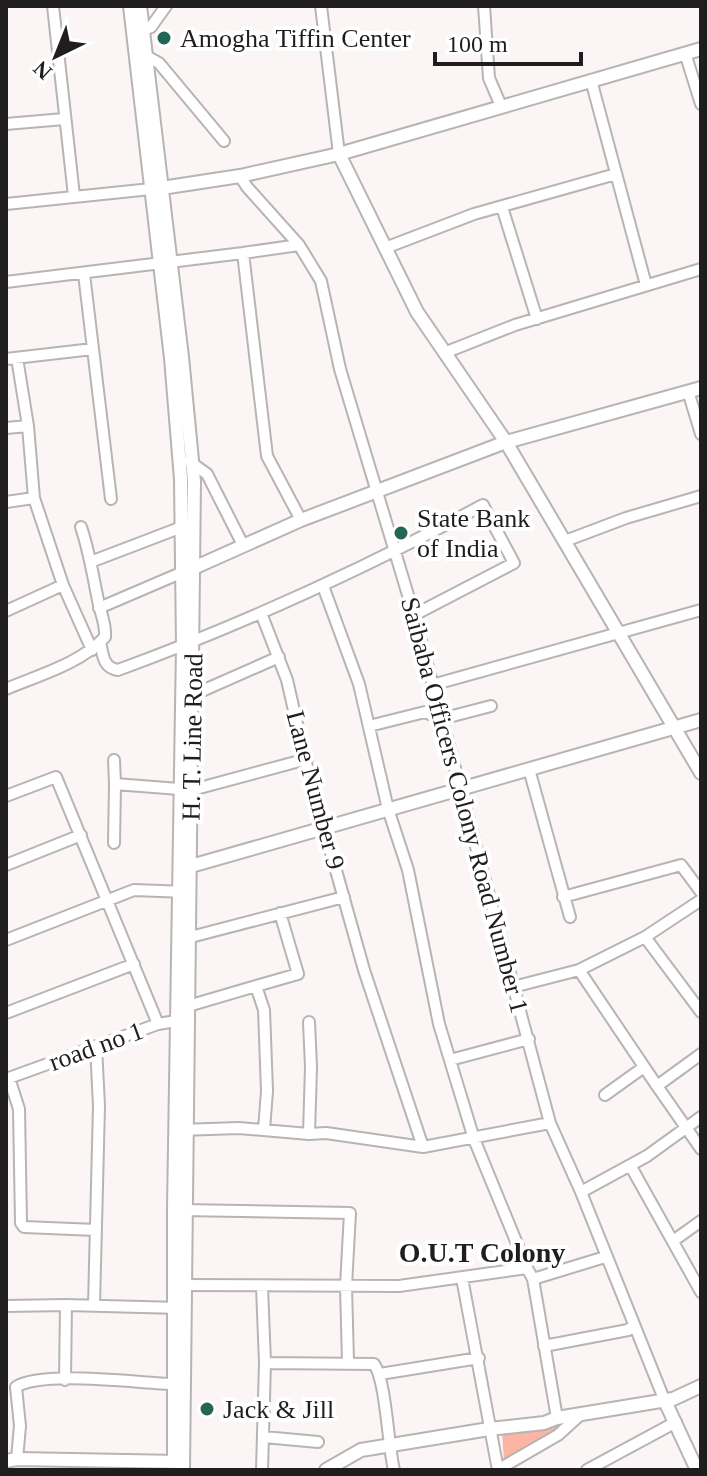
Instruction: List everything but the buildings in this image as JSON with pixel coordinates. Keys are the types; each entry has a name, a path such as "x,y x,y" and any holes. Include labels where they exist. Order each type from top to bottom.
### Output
{"street":[{"path":"53,6 74,196"},
{"name":"H. T. Line Road","path":"130,6 139,32"},
{"name":"H. T. Line Road","path":"140,6 141,53 186,461 187,790 179,1466"},
{"path":"139,32 157,20 166,6"},
{"path":"321,6 339,154 385,248 417,312 506,442 701,773"},
{"path":"484,6 489,78 501,106"},
{"path":"6,204 240,176 339,154 701,49"},
{"path":"141,53 159,63 224,141"},
{"path":"685,53 701,104"},
{"path":"591,80 646,285"},
{"path":"6,124 64,119"},
{"path":"385,248 474,214 616,174"},
{"name":"Saibaba Officers Colony Road Number 1","path":"240,176 299,245 321,281 340,369 414,615 550,1123 664,1399"},
{"path":"502,207 537,319"},
{"path":"6,282 299,245"},
{"path":"243,253 267,456 301,520"},
{"path":"444,353 515,325 701,269"},
{"path":"84,274 111,499"},
{"path":"93,349 11,358 28,426 34,498 63,585 106,665 118,670 188,644 396,552 483,505 514,563 414,615"},
{"path":"99,608 301,520 506,442 701,388"},
{"path":"688,391 701,434"},
{"path":"6,428 28,426"},
{"path":"186,461 207,474 243,545"},
{"name":"H. T. Line Road","path":"186,461 182,527 188,570"},
{"path":"565,541 626,518 701,496"},
{"path":"6,502 34,498"},
{"path":"6,689 96,646 105,637 106,626 99,608 93,561 81,527"},
{"path":"93,561 182,527"},
{"path":"6,611 63,585"},
{"path":"323,586 359,684 388,809 408,870 439,1024 474,1139 533,1279 557,1418"},
{"path":"432,685 701,610"},
{"name":"Lane Number 9","path":"261,613 279,657 364,970 423,1147"},
{"path":"187,698 279,657"},
{"path":"369,726 425,712 441,719 491,706"},
{"path":"185,866 701,720"},
{"path":"115,784 187,790 307,759"},
{"path":"114,760 114,843"},
{"path":"529,769 570,917"},
{"path":"6,796 56,777 158,1024"},
{"path":"6,865 81,835"},
{"path":"563,897 681,865 701,892"},
{"path":"6,940 134,890 185,892"},
{"path":"184,939 344,897"},
{"path":"513,987 579,970 645,937 701,900"},
{"path":"188,1006 298,974 280,913"},
{"path":"645,937 701,1012"},
{"name":"H. T. Line Road","path":"182,1020 188,1006 184,939"},
{"path":"6,1013 134,964"},
{"path":"579,970 701,1149"},
{"path":"256,986 264,1010 267,1091 264,1130"},
{"name":"road no 1","path":"7,1078 158,1024 182,1020"},
{"path":"309,1022 309,1134"},
{"path":"450,1060 529,1039"},
{"path":"94,1305 99,1106 96,1046"},
{"path":"657,1086 701,1054"},
{"path":"605,1095 644,1067"},
{"path":"7,1078 19,1109 21,1223 24,1227 96,1230"},
{"path":"581,1192 630,1165 701,1117"},
{"path":"181,1130 326,1133 423,1147 550,1123"},
{"path":"630,1165 701,1292"},
{"path":"180,1210 350,1213 346,1286 348,1362"},
{"path":"673,1241 701,1221"},
{"path":"533,1279 605,1257"},
{"path":"179,1285 399,1286 527,1268"},
{"path":"462,1278 499,1470 558,1435 580,1414"},
{"path":"262,1287 265,1363 262,1470"},
{"path":"65,1380 66,1305"},
{"path":"6,1306 179,1308"},
{"name":"H. T. Line Road","path":"179,1308 173,1384 179,1466"},
{"path":"544,1346 628,1330 633,1326"},
{"path":"380,1374 479,1358"},
{"path":"265,1363 374,1364 380,1374 388,1446 394,1470"},
{"path":"173,1384 38,1379 24,1382 16,1387 20,1426 11,1460 179,1466"},
{"path":"332,1468 361,1450 544,1423 557,1418 673,1399 701,1386"},
{"path":"664,1399 697,1470"},
{"path":"593,1469 676,1422"},
{"path":"264,1437 318,1442"}],"shaded area":[{"path":"565,1423 556,1432 504,1461 502,1433"}],"place":[{"name":"Amogha Tiffin Center","path":"164,38"},
{"name":"State Bank of India","path":"401,533"},
{"name":"Jack & Jill","path":"207,1409"}],"district":[{"name":"O.U.T Colony","path":"482,1252"}]}
